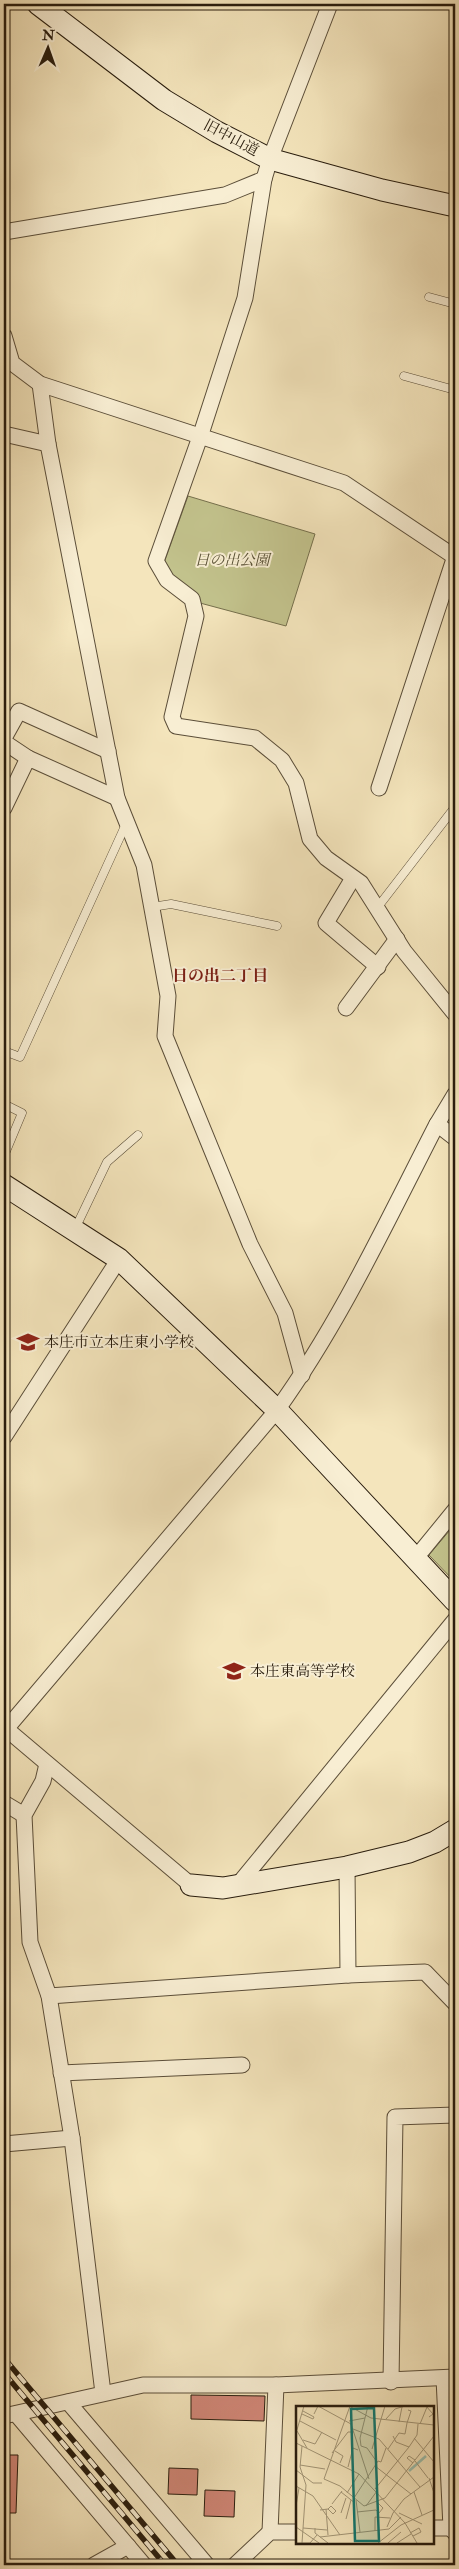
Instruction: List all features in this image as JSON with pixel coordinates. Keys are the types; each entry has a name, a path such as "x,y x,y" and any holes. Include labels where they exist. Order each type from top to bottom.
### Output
{"street":[{"name":"旧中山道","path":"38,4 164,100 218,132 267,169 382,190 455,206"},
{"path":"330,4 267,169 246,298 156,561 167,580 192,599 196,616 172,717 176,726 255,738 282,760 296,783 310,839 326,858 361,883 397,940 455,1014"},
{"path":"4,232 225,195 267,169"},
{"path":"4,336 12,363 40,384 201,434 344,483 455,557 380,788"},
{"path":"40,384 48,444 117,798 144,865 168,996 165,1036 250,1244 285,1313 302,1375"},
{"path":"4,434 48,444"},
{"path":"4,738 19,711 108,751"},
{"path":"4,742 28,758 117,798"},
{"path":"4,808 28,758"},
{"path":"353,878 326,923 378,967"},
{"path":"346,1008 397,940"},
{"path":"455,1094 436,1124 333,1325 302,1375 277,1410 5,1728 192,1885 223,1888 347,1867 409,1852 435,1842 455,1830"},
{"path":"436,1124 455,1138"},
{"path":"4,1185 119,1259 277,1410 455,1601"},
{"path":"4,1436 119,1259"},
{"path":"415,1559 455,1510"},
{"path":"237,1886 455,1620"},
{"path":"47,1764 44,1781 24,1815 30,1942 49,1996 72,2138 103,2393"},
{"path":"4,1803 24,1815"},
{"path":"347,1867 348,1975"},
{"path":"49,1996 348,1975 425,1972 455,2003"},
{"path":"61,2072 242,2065"},
{"path":"391,2382 395,2117 455,2115"},
{"path":"4,2144 72,2138"},
{"path":"144,2565 10,2415 143,2385 276,2385 391,2382 450,2378 453,2530 434,2528"},
{"path":"270,2532 276,2385"},
{"path":"68,2402 207,2565"},
{"path":"235,2565 270,2532 296,2532"},
{"path":"94,2565 128,2546"}],"lane":[{"path":"429,297 455,304"},
{"path":"404,376 455,390"},
{"path":"377,908 455,807"},
{"path":"4,1051 20,1057 127,822"},
{"path":"152,907 171,904 277,926"},
{"path":"4,1104 22,1113 4,1156"},
{"path":"74,1230 107,1162 138,1135"}],"green space":[{"name":"日の出公園","path":"188,496 315,534 286,626 200,603 171,576 164,563"},
{"path":"455,1524 455,1582 429,1555"}],"building":[{"path":"191,2395 265,2396 264,2421 191,2419"},
{"path":"4,2455 18,2455 16,2513 4,2513"},
{"path":"169,2468 198,2469 197,2495 168,2494"},
{"path":"205,2490 235,2491 234,2517 204,2516"}],"railway":[{"path":"4,2358 178,2565"},
{"path":"4,2373 165,2565"}],"place":[{"name":"本庄市立本庄東小学校","path":"28,1342"},
{"name":"本庄東高等学校","path":"234,1671"}],"district":[{"name":"日の出二丁目","path":"220,976"}]}
